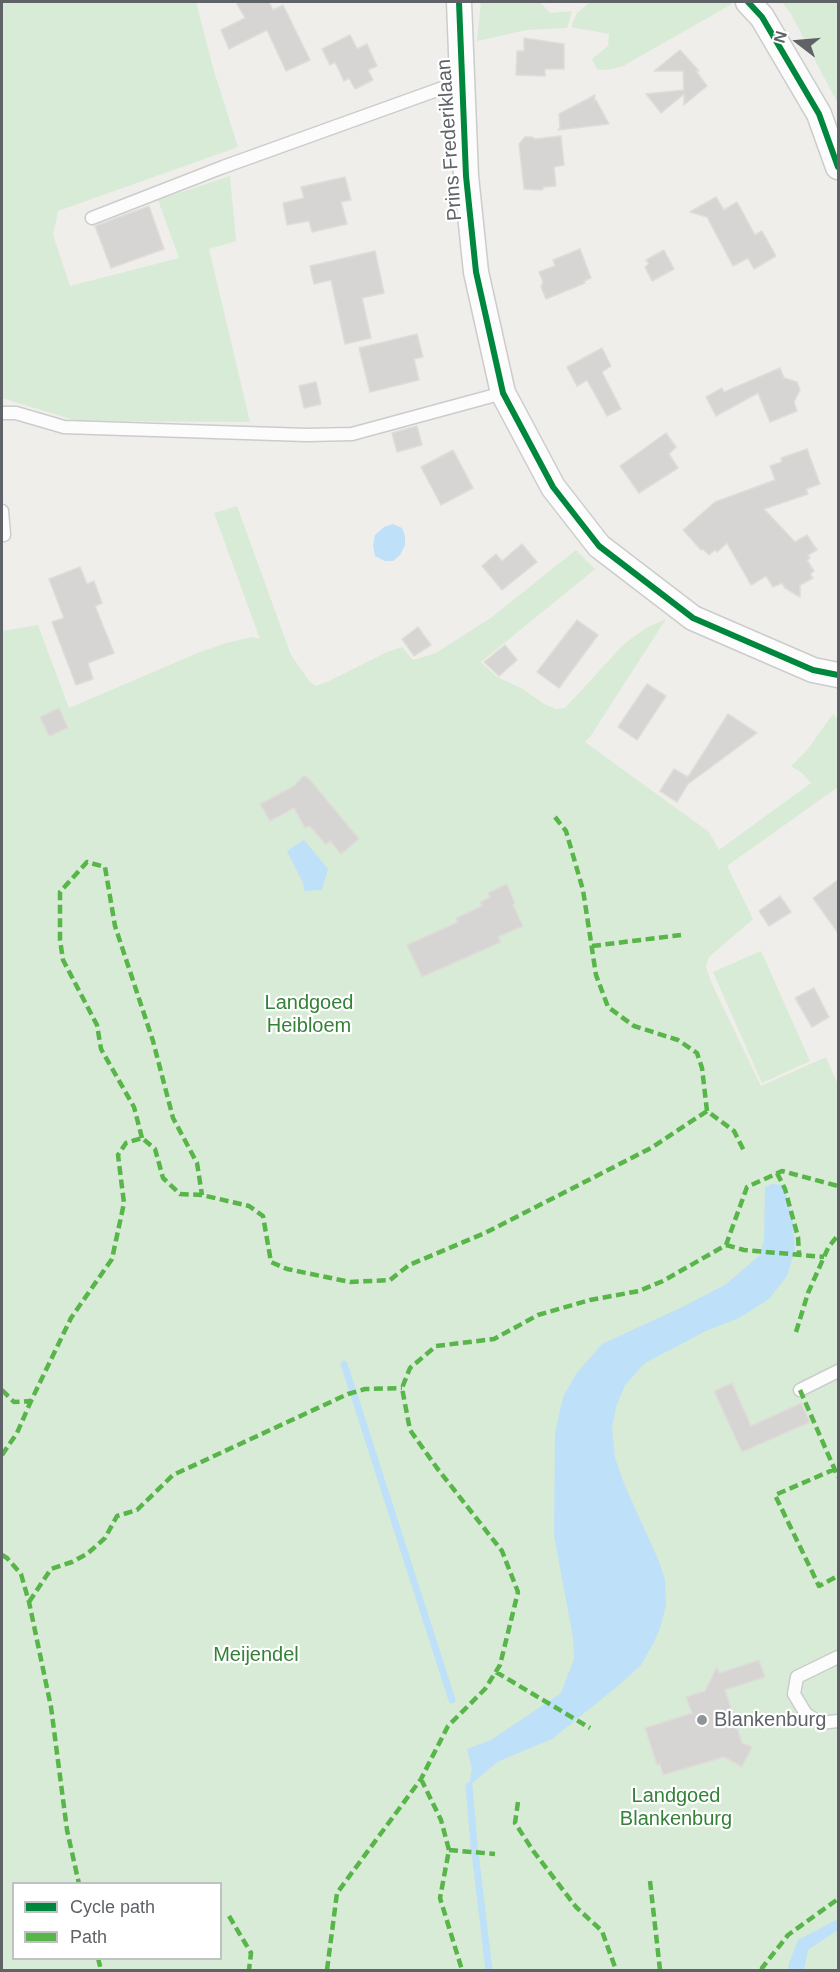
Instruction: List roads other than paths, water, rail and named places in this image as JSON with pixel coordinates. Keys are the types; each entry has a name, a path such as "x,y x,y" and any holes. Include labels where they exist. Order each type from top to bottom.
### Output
{"street":[{"name":"Prins Frederiklaan","path":"459,2 466,176 476,272 503,393 553,487 599,546 693,618 833,676"},
{"path":"748,2 762,17 819,114 838,167"}],"lane":[{"path":"92,218 223,167 462,81"},
{"path":"2,413 16,413 64,426 306,435 352,434 503,393"},
{"path":"2,511 4,536"},
{"path":"800,1390 838,1371"},
{"path":"838,1657 797,1677 794,1694 806,1714 820,1723 838,1721"}],"water":[{"path":"393,524 402,528 405,545 400,555 393,561 385,561 375,556 373,546 375,535 384,527"},
{"path":"304,840 328,869 322,890 304,891 303,883 287,851"},
{"path":"772,1184 784,1185 793,1222 795,1249 787,1276 769,1299 739,1318 706,1331 645,1363 625,1385 616,1407 612,1428 615,1458 665,1579 666,1605 654,1642 641,1665 552,1739 497,1762 469,1786 472,1769 467,1749 491,1740 561,1693 574,1659 573,1638 554,1535 555,1433 563,1397 576,1374 602,1344 725,1285 760,1255 764,1240 765,1187"},
{"path":"838,1919 838,1930 808,1950 804,1970 788,1970 798,1940"}],"waterway":[{"path":"344,1364 452,1700"},
{"path":"469,1786 489,1970"}],"place":[{"name":"Blankenburg","path":"702,1720"}],"park label":[{"name":"Landgoed Heibloem","path":"309,1014"},
{"name":"Meijendel","path":"256,1655"},
{"name":"Landgoed Blankenburg","path":"676,1808"}]}
